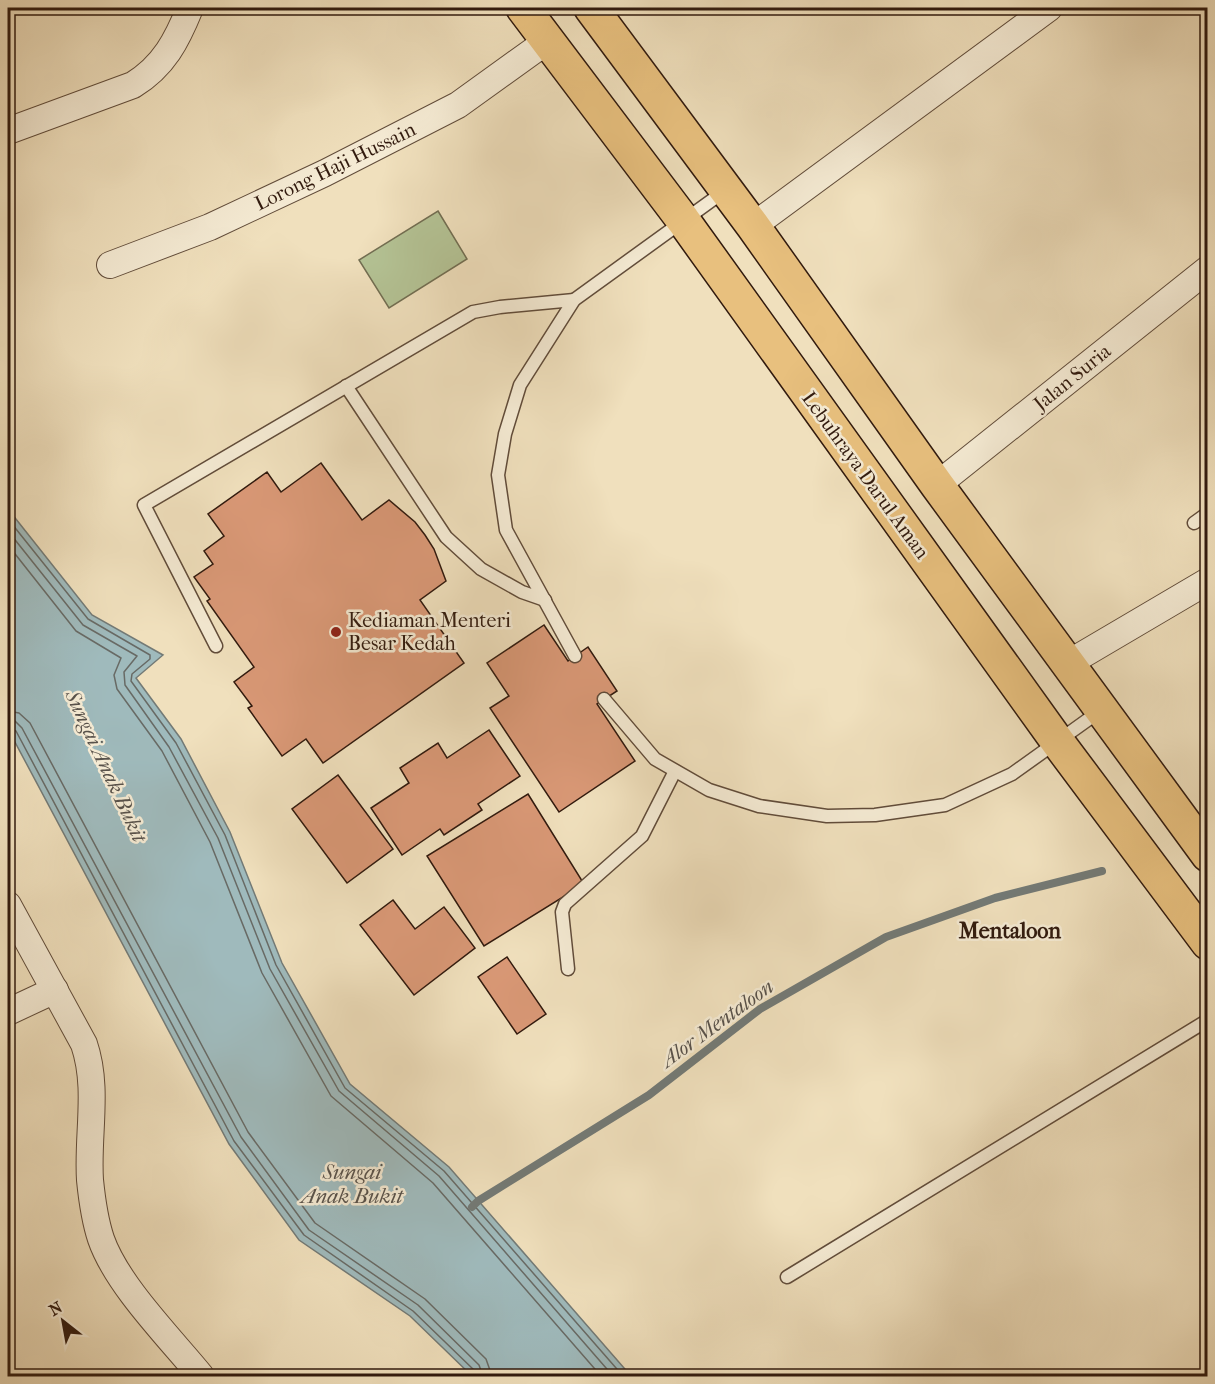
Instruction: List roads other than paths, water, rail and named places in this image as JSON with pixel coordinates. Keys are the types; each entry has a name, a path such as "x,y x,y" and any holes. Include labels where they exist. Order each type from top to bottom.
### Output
{"highway":[{"name":"Lebuhraya Darul Aman","path":"523,8 683,220 1057,741 1208,943"},
{"path":"591,8 753,226 937,485 1208,855"}],"street":[{"path":"8,131 134,85 150,74 165,59 178,37 190,8"},
{"path":"753,226 1049,8"},
{"name":"Lorong Haji Hussain","path":"110,266 210,227 458,105 547,41"},
{"name":"Jalan Suria","path":"937,485 1208,269"},
{"path":"1067,664 1208,581"},
{"path":"8,904 84,1044 89,1060 92,1077 90,1179 101,1240 125,1282 201,1377"},
{"path":"8,1012 55,990"}],"lane":[{"path":"575,656 506,530 498,475 505,434 520,386 574,300 726,190"},
{"path":"216,646 144,505 473,312 574,300"},
{"path":"346,386 446,537 481,569 522,592 545,600"},
{"path":"1194,523 1208,513"},
{"path":"604,699 655,759 709,790 759,806 827,816 875,815 945,805 1012,774 1101,710"},
{"path":"567,969 562,912 565,904 642,837 675,771"},
{"path":"787,1277 1208,1020"}],"water":[{"name":"Sungai Anak Bukit","path":"8,509 92,615 163,655 136,678 181,739 230,832 282,963 350,1084 449,1167 631,1376 472,1376 410,1316 299,1240 229,1144 8,729"}],"waterway":[{"name":"Alor Mentaloon","path":"472,1207 478,1201 649,1095 760,1009 886,937 995,898 1102,871"}],"place":[{"name":"Kediaman Menteri Besar Kedah","path":"336,632"}],"district":[{"name":"Mentaloon","path":"1010,930"}]}
